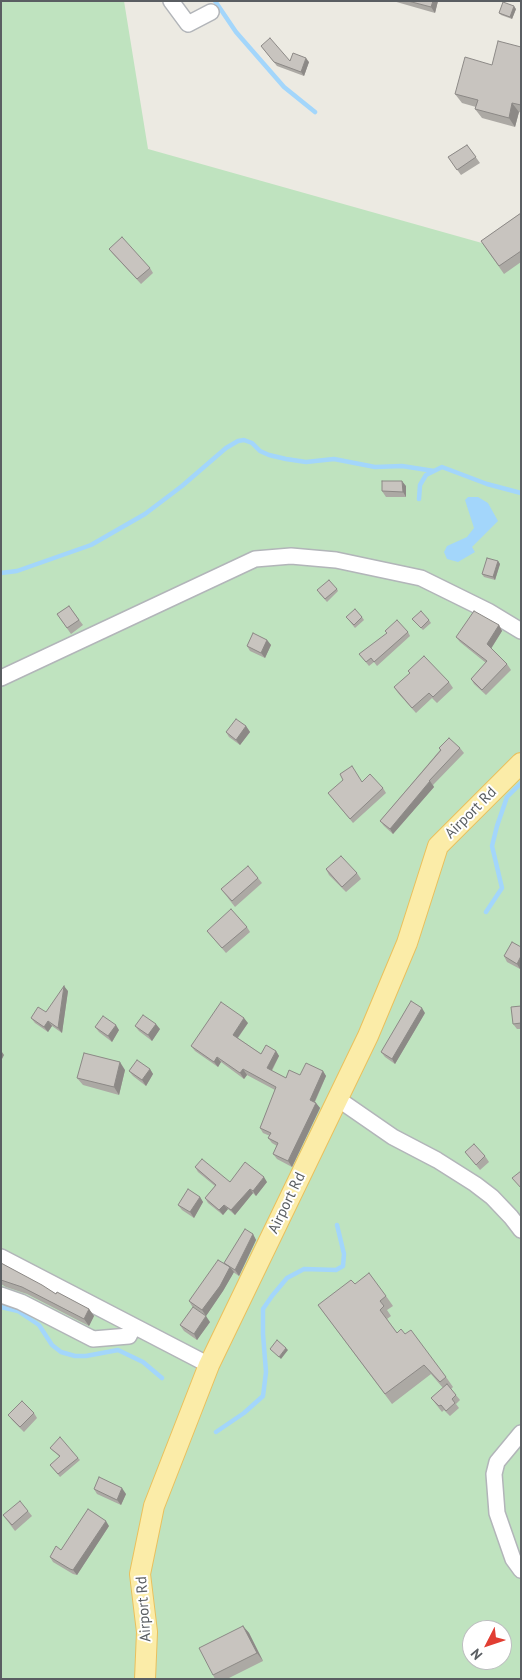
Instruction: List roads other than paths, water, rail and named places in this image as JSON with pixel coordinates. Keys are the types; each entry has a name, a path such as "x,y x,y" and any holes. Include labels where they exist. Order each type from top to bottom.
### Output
{"main road":[{"name":"Airport Rd","path":"145,1679 147,1632 140,1574 154,1506 209,1365 368,1036 407,943 438,846 521,763"}],"street":[{"path":"171,1 188,24 211,12"},
{"path":"1,678 255,559 291,556 336,560 422,578 488,611 521,631"},
{"path":"338,1099 394,1137 437,1160 475,1184 492,1197 521,1230"},
{"path":"1,1256 209,1365"},
{"path":"1,1295 22,1302 93,1339 128,1336 134,1326"},
{"path":"521,1433 497,1462 494,1474 497,1513 512,1559 521,1570"}],"water":[{"path":"468,497 478,497 488,503 498,521 472,547 475,552 458,562 447,559 444,552 447,546 467,537 474,528 465,500"}],"waterway":[{"path":"215,1 236,32 284,87 315,112"},
{"path":"1,573 17,571 91,545 145,514 182,486 226,448 238,441 244,440 252,443 260,451 286,459 306,462 334,459 375,467 402,466 434,471"},
{"path":"419,499 420,485 426,475 442,467 487,484 521,493"},
{"path":"486,912 502,888 492,846 497,826 507,797 521,783"},
{"path":"216,1432 244,1413 263,1396 266,1372 263,1309 272,1296 287,1278 304,1269 336,1270 343,1266 344,1254 337,1225"},
{"path":"1,1307 18,1311 39,1325 52,1345 61,1352 75,1356 86,1356 118,1350 143,1362 162,1378"}]}
